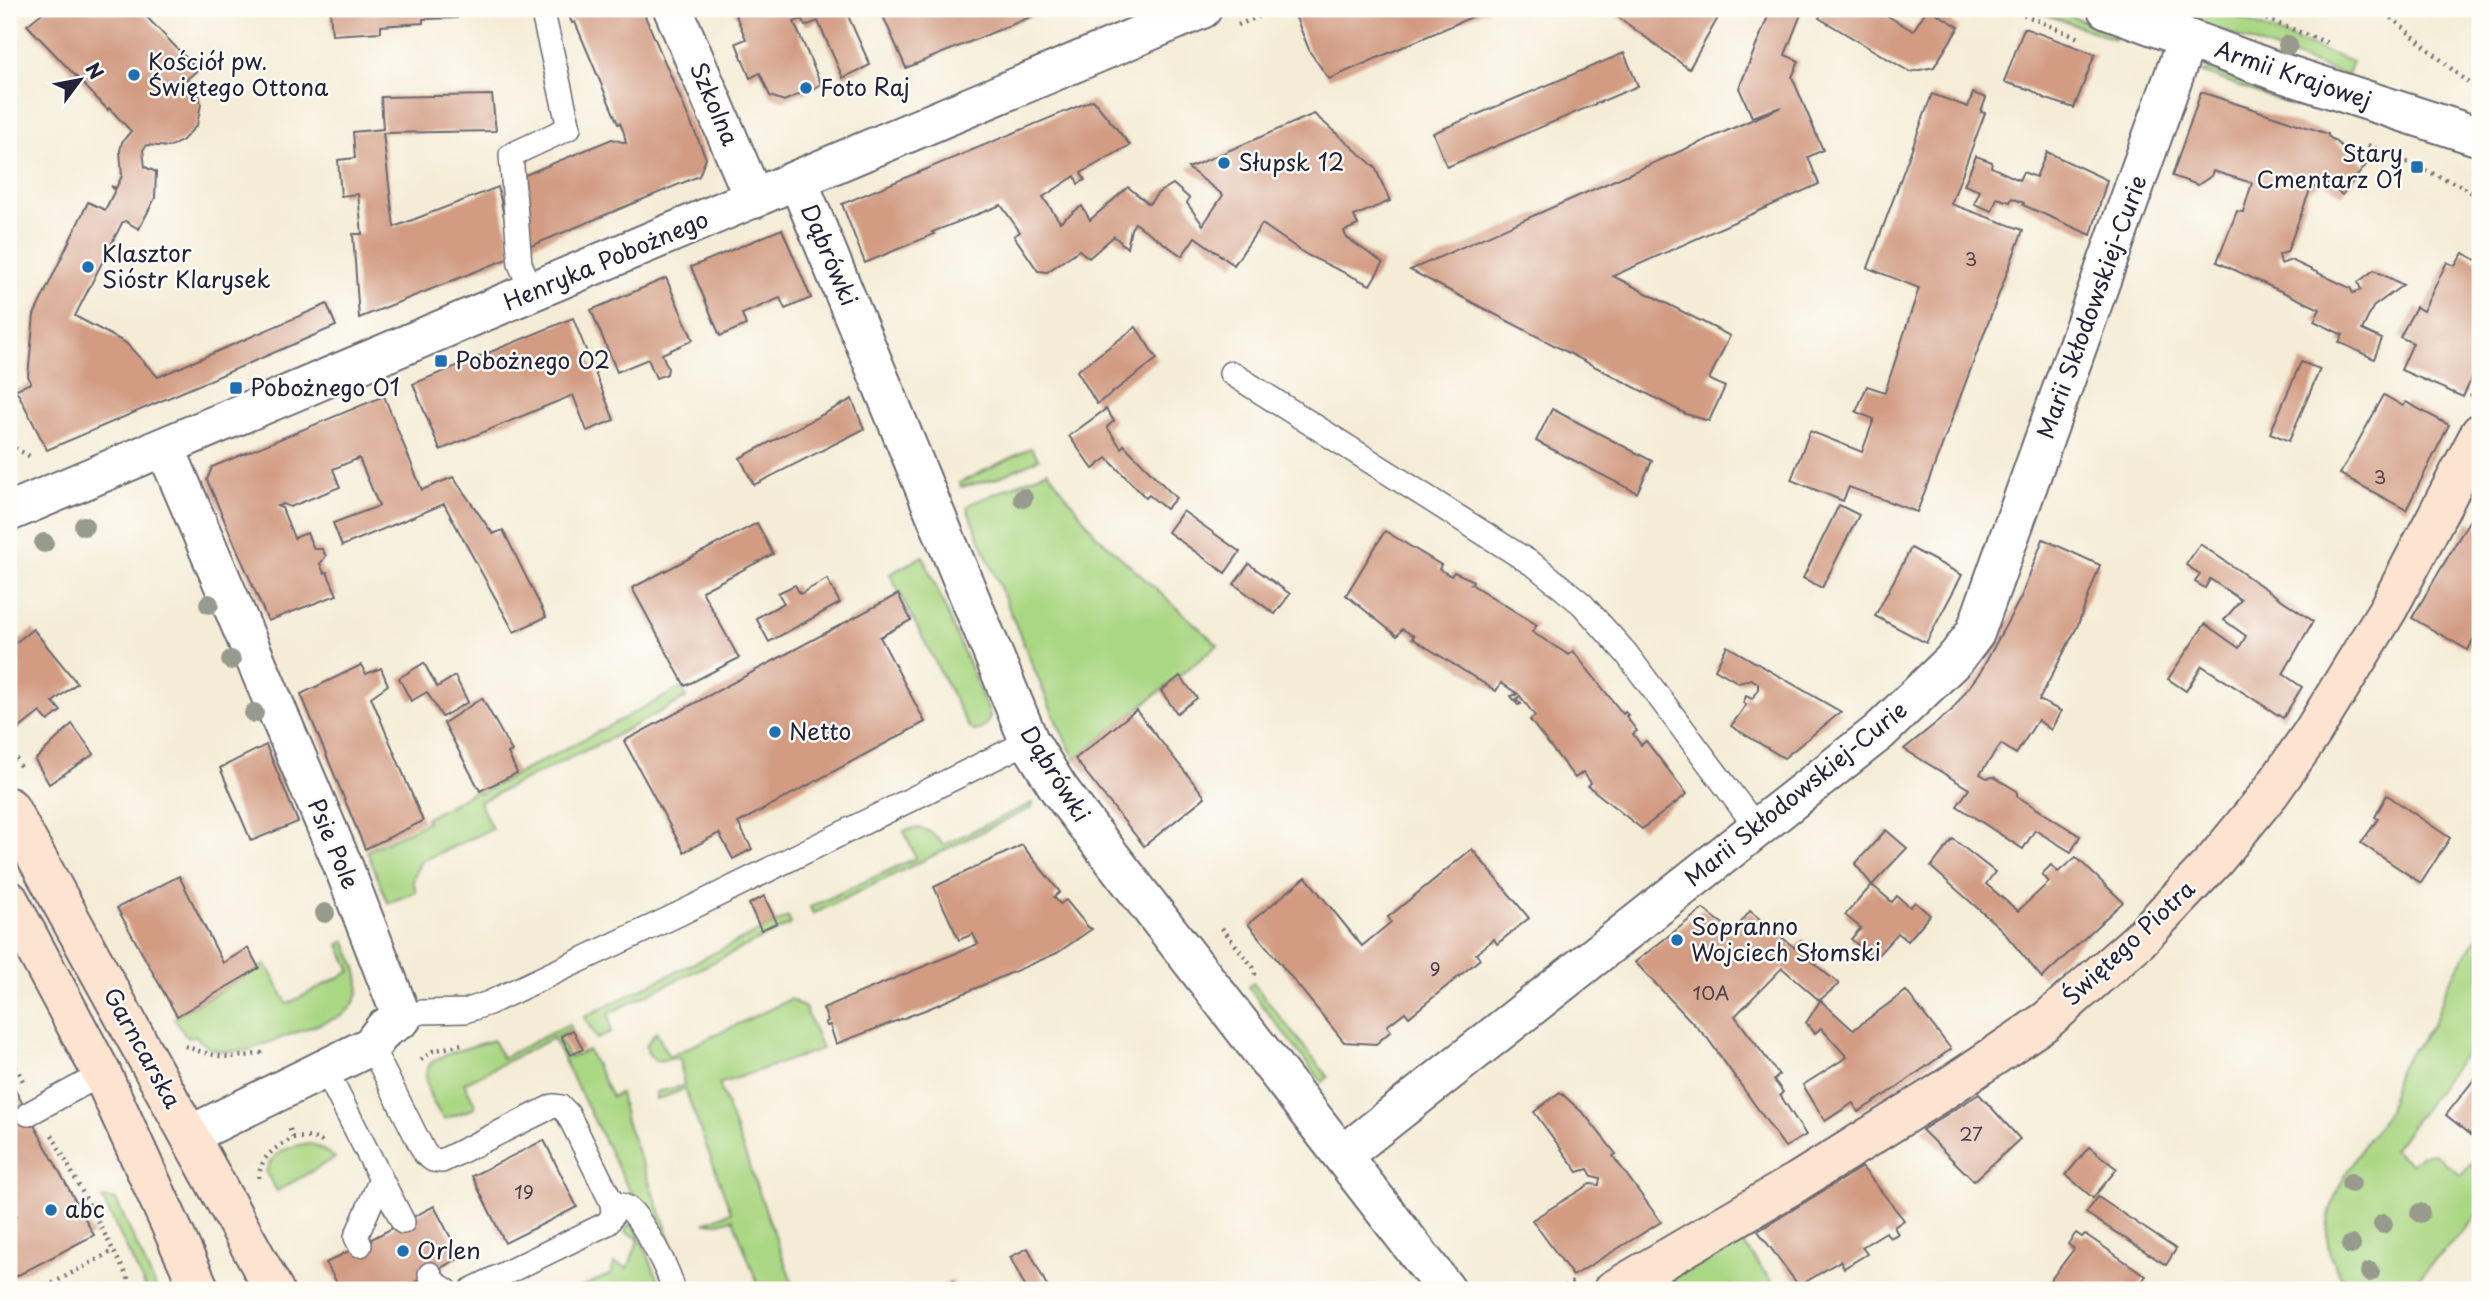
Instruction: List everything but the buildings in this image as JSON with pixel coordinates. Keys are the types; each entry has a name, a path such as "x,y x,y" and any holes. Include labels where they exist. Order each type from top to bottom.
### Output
{"main road":[{"name":"Świętego Piotra","path":"1598,1283 1797,1182 1941,1091 2046,1021 2138,941 2215,860 2270,793 2312,733 2388,609 2473,420"},
{"name":"Garncarska","path":"18,794 190,1135 274,1290"},
{"name":"Garncarska","path":"9,901 102,1074 200,1290"}],"street":[{"name":"Szkolna","path":"673,9 754,199"},
{"name":"Henryka Pobożnego","path":"9,512 1202,9"},
{"name":"Armii Krajowej","path":"2107,9 2273,70 2480,137"},
{"name":"Marii Skłodowskiej-Curie","path":"1343,1155 1879,732 1957,657 1975,633 2188,39"},
{"name":"Dąbrówki","path":"798,181 1029,741 1081,818 1446,1290"},
{"name":"Psie Pole","path":"165,447 344,868 402,1018"},
{"path":"190,1135 371,1046 384,1029 402,1018"}],"lane":[{"path":"532,291 520,264 511,155 569,128 542,9"},
{"path":"1231,373 1537,566 1582,604 1626,653 1757,828"},
{"path":"402,1018 422,1012 465,1011 489,1003 677,915 1029,741"},
{"path":"371,1046 406,1120 425,1154 433,1160 442,1161 553,1106 561,1107 568,1114 612,1203 613,1214 608,1223 471,1290"},
{"path":"325,1069 403,1222"},
{"path":"33,1111 102,1074"},
{"path":"360,1245 356,1237 381,1179"},
{"path":"612,1203 626,1207 636,1215 668,1274 673,1290"}],"path":[{"path":"2381,9 2480,93"},
{"path":"2473,420 2480,377"},
{"path":"9,445 41,463"},
{"path":"9,746 18,794"},
{"path":"180,1043 210,1056 236,1058 261,1053 293,1138 267,1154 260,1169 259,1182"},
{"path":"421,1060 433,1051 464,1044"},
{"path":"9,1054 33,1111 129,1280 131,1290"},
{"path":"40,1290 113,1251"},
{"path":"1559,1290 1598,1283"}],"green space":[{"path":"2030,9 2051,9 2111,31 2114,39"},
{"path":"2162,9 2216,9 2352,62 2348,76"},
{"path":"2210,70 2307,102 2305,110 2201,72"},
{"path":"1031,448 1039,459 995,479 961,487 959,483"},
{"path":"1048,471 1096,535 1218,645 1075,759 1056,721 967,507"},
{"path":"923,556 990,715 985,726 974,731 968,726 890,574"},
{"path":"681,688 686,698 479,802 492,829 420,862 413,880 416,892 388,903 367,851 427,822 426,818 477,790 479,794"},
{"path":"1032,803 1031,808 813,914 810,907 916,858 904,831 916,828 926,830 943,845"},
{"path":"788,917 791,924 609,1013 611,1032 597,1039 584,1017"},
{"path":"2480,933 2480,1034 2393,1150 2411,1164 2420,1155 2434,1153 2461,1176 2471,1164 2480,1174 2480,1213 2407,1290 2354,1290 2339,1273 2330,1255 2328,1219 2334,1201 2352,1164 2388,1111 2399,1070 2433,1023 2449,983"},
{"path":"345,941 357,971 359,990 350,1008 341,1016 248,1050 225,1051 207,1046 195,1035 189,1038 174,1018 266,964 287,1004 351,971 339,945"},
{"path":"1253,983 1328,1077 1322,1082 1248,987"},
{"path":"791,999 805,1008 822,1049 719,1084 795,1290 760,1290 733,1219 704,1223 731,1212 685,1089 656,1100 656,1092 684,1086 680,1058 655,1061 646,1046 656,1032 669,1057"},
{"path":"569,1024 572,1029 558,1036 569,1058 588,1050 612,1097 620,1093 626,1121 687,1283 684,1284 647,1211 627,1186 553,1038 464,1083 475,1104 473,1109 444,1119 431,1098 426,1073 435,1060 493,1040 502,1058"},
{"path":"307,1143 335,1158 277,1191 266,1173 268,1166 276,1155"},
{"path":"102,1198 116,1200 157,1290 147,1290"},
{"path":"627,1225 635,1226 663,1290 575,1290 611,1274 614,1263 628,1268 639,1238 625,1232"},
{"path":"1739,1238 1778,1290 1651,1290"}],"place":[{"name":"Kościół pw. Świętego Ottona","path":"134,75"},
{"name":"Foto Raj","path":"806,88"},
{"name":"Słupsk 12","path":"1224,163"},
{"name":"Stary Cmentarz 01","path":"2417,167"},
{"name":"Klasztor Sióstr Klarysek","path":"88,267"},
{"name":"Pobożnego 02","path":"441,361"},
{"name":"Pobożnego 01","path":"236,388"},
{"name":"Netto","path":"775,732"},
{"name":"Sopranno Wojciech Słomski","path":"1677,940"},
{"name":"abc","path":"51,1210"},
{"name":"Orlen","path":"403,1251"}]}
